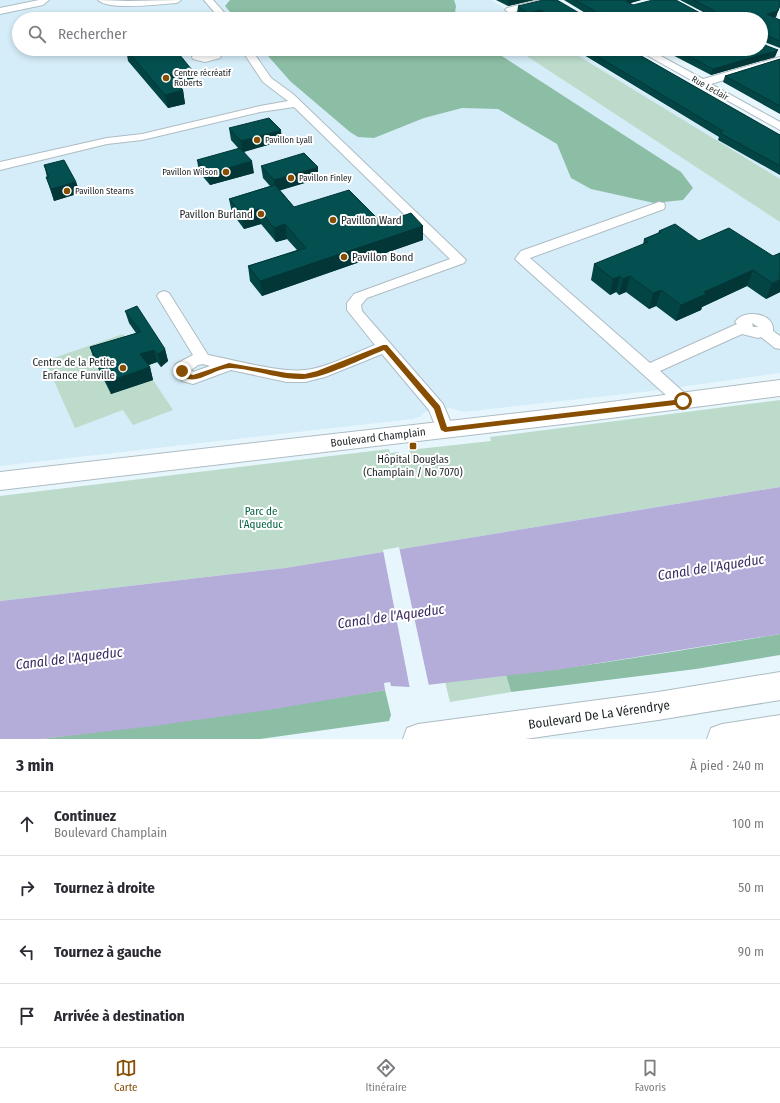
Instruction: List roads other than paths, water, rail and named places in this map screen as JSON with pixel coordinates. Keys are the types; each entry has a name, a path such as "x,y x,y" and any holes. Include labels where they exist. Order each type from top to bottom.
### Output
{"main road":[{"name":"Boulevard Champlain","path":"0,481 445,430 780,388"},
{"name":"Boulevard De La Vérendrye","path":"418,739 658,706 780,686"},
{"path":"722,739 780,730"}],"street":[{"path":"0,11 40,3 45,0"},
{"path":"102,0 128,4 177,0"},
{"path":"208,0 219,12"},
{"path":"510,10 554,1"},
{"path":"702,84 778,55"},
{"path":"251,56 266,80 289,96 459,260 362,295 356,299 354,303 356,313 437,408 445,430"},
{"name":"Rue Leclair","path":"653,56 780,127"},
{"path":"0,166 107,142 157,134 260,109 295,103"},
{"path":"659,206 526,254 522,258 683,401"},
{"path":"164,296 202,359"},
{"path":"648,370 744,327 744,320 754,318 764,323 767,328 765,332 780,344"},
{"path":"229,365 192,378 184,375 182,371 182,368 188,362 202,359 287,376 305,376 319,373 385,347"}],"water":[{"name":"Canal de l'Aqueduc","path":"780,487 780,634 556,670 410,687 391,686 390,682 384,683 385,690 275,709 154,726 41,739 0,739 0,601 285,568"}],"place":[{"name":"Centre récréatif Roberts","path":"166,78"},
{"name":"Pavillon Lyall","path":"257,140"},
{"name":"Pavillon Wilson","path":"226,172"},
{"name":"Pavillon Finley","path":"291,178"},
{"name":"Pavillon Stearns","path":"67,191"},
{"name":"Pavillon Burland","path":"261,214"},
{"name":"Pavillon Ward","path":"333,220"},
{"name":"Pavillon Bond","path":"344,257"},
{"name":"Centre de la Petite Enfance Funville","path":"123,368"},
{"name":"Hôpital Douglas (Champlain / No 7070)","path":"413,446"}],"park label":[{"name":"Parc de l'Aqueduc","path":"261,517"}]}
